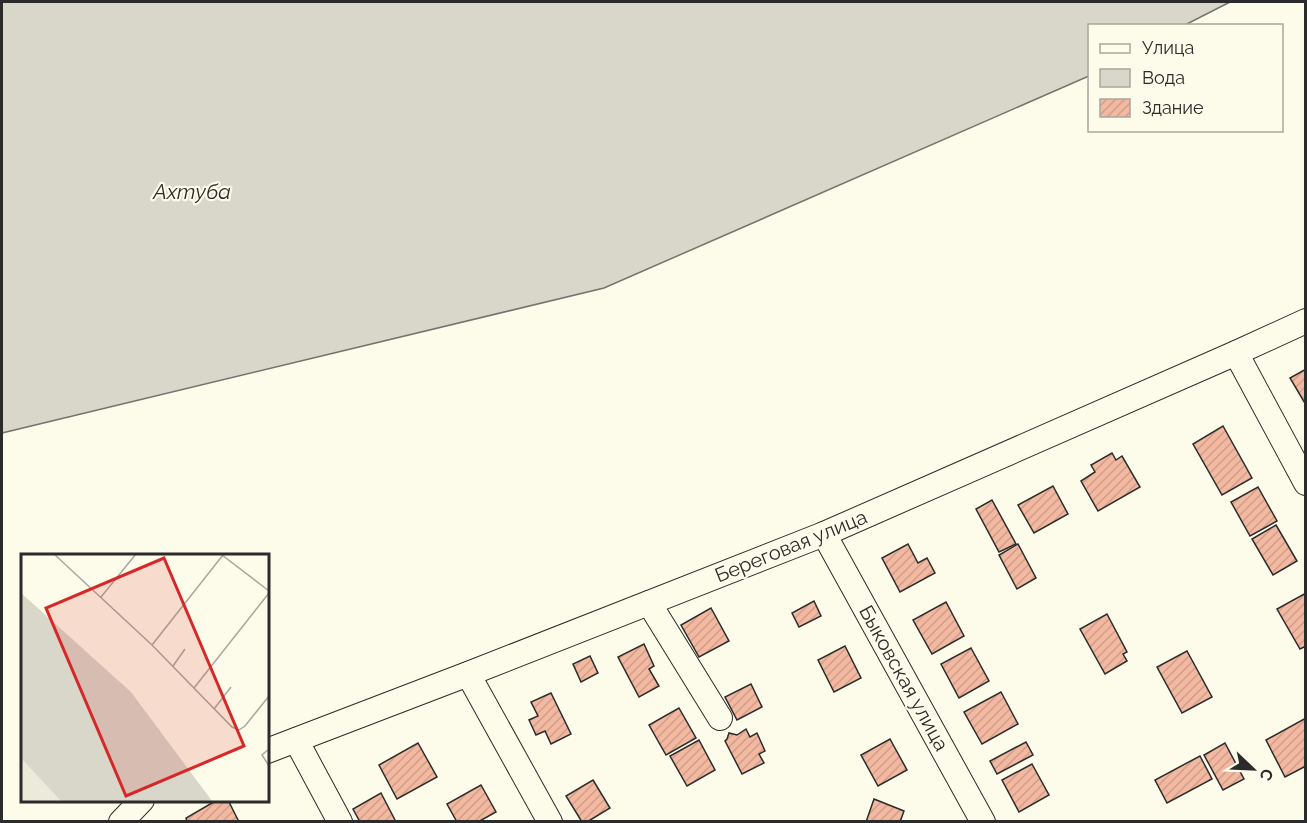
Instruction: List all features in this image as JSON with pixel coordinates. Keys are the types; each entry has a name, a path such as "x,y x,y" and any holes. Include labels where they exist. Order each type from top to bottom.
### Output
{"street":[{"name":"Береговая улица","path":"268,751 824,534 1305,321"},
{"path":"1236,352 1305,483"},
{"name":"Быковская улица","path":"824,534 983,822"},
{"path":"650,603 720,718"},
{"path":"468,674 549,822"},
{"path":"296,740 340,822"},
{"path":"121,822 141,802"}],"water":[{"name":"Ахтуба","path":"2,2 1230,2 1187,24 1088,24 1088,76 604,288 2,433"}],"building":[{"path":"1306,369 1306,405 1290,378"},
{"path":"1223,426 1252,478 1222,495 1193,444"},
{"path":"1112,453 1116,460 1122,456 1140,487 1098,511 1081,481 1095,472 1091,465"},
{"path":"1053,486 1068,514 1034,533 1018,505"},
{"path":"1258,487 1277,521 1250,536 1231,502"},
{"path":"992,500 1016,544 999,552 976,509"},
{"path":"1276,525 1297,561 1273,575 1252,539"},
{"path":"908,544 918,563 927,558 935,573 900,592 882,558"},
{"path":"1018,544 1036,578 1017,589 999,555"},
{"path":"1306,593 1306,646 1300,649 1277,609"},
{"path":"814,601 821,616 799,627 792,613"},
{"path":"946,602 964,636 932,654 913,620"},
{"path":"711,608 729,641 699,657 681,625"},
{"path":"1107,614 1127,652 1123,654 1127,661 1105,674 1080,629"},
{"path":"644,644 654,666 649,669 659,686 639,697 618,657"},
{"path":"845,646 861,678 834,692 818,660"},
{"path":"971,648 989,681 959,698 941,664"},
{"path":"1187,651 1212,697 1182,713 1157,667"},
{"path":"590,656 598,673 581,682 573,664"},
{"path":"751,684 762,707 737,720 725,697"},
{"path":"1001,692 1018,724 982,744 964,712"},
{"path":"551,693 571,734 551,744 545,731 536,735 529,720 538,716 531,702"},
{"path":"679,708 696,738 666,755 649,725"},
{"path":"1306,718 1306,766 1285,777 1266,740"},
{"path":"746,729 750,737 757,733 765,751 759,754 764,763 742,774 725,741 729,733 737,735"},
{"path":"890,739 907,770 878,786 861,755"},
{"path":"699,740 715,770 687,786 670,756"},
{"path":"1026,742 1033,755 997,774 990,761"},
{"path":"418,743 437,777 397,799 379,765"},
{"path":"1225,743 1244,779 1223,790 1204,755"},
{"path":"1200,756 1212,779 1167,803 1155,780"},
{"path":"1032,764 1049,795 1019,812 1002,780"},
{"path":"593,780 610,808 587,822 582,822 566,796"},
{"path":"481,785 496,812 478,822 457,822 447,804"},
{"path":"381,793 396,822 360,822 353,809"},
{"path":"874,799 904,811 900,822 866,822"},
{"path":"214,802 229,802 239,822 187,822 186,818"}]}
